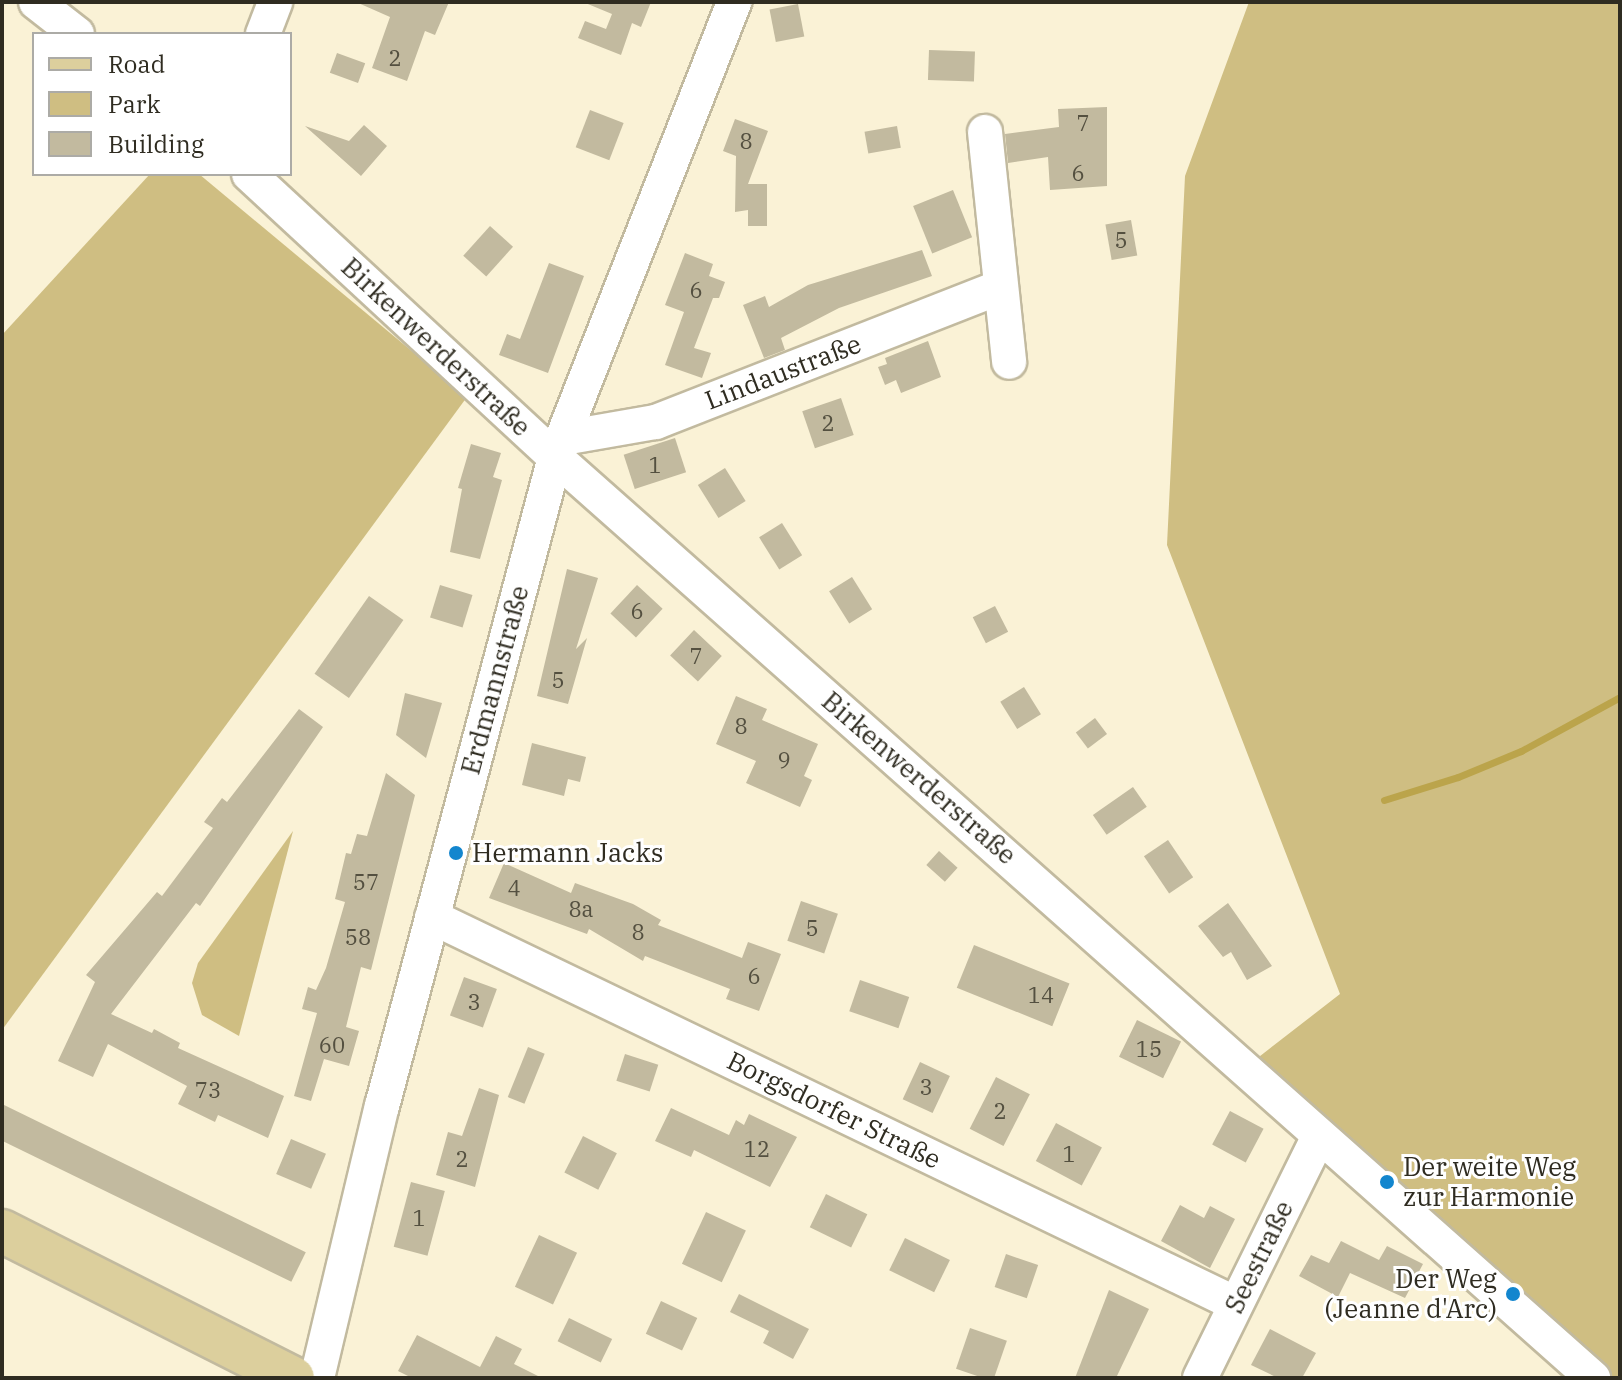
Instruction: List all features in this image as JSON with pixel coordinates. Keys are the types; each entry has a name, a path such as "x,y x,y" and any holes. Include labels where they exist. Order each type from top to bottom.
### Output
{"main road":[{"path":"2,1231 293,1378"}],"street":[{"path":"36,2 74,32"},
{"path":"264,32 275,2"},
{"name":"Erdmannstraße","path":"317,1378 432,917 559,448 734,2"},
{"path":"985,132 998,288 1009,362"},
{"name":"Birkenwerderstraße","path":"251,176 559,448 1319,1136 1593,1378"},
{"name":"Lindaustraße","path":"559,448 656,422 998,288"},
{"name":"Borgsdorfer Straße","path":"432,917 1236,1304"},
{"name":"Seestraße","path":"1200,1378 1319,1136"}],"green space":[{"path":"1249,2 1620,2 1620,1378 1604,1378 1246,1067 1340,994 1167,545 1185,176"},
{"path":"148,176 201,176 467,397 2,1030 2,335"},
{"path":"293,831 239,1036 202,1015 192,983 198,963"}],"building":[{"path":"356,2 449,2 435,35 425,31 407,81 372,68 390,17"},
{"path":"583,2 651,2 641,27 632,23 621,55 578,38 585,21 606,29 612,14"},
{"path":"798,4 804,36 776,42 770,10"},
{"path":"929,50 975,52 974,82 928,80"},
{"path":"337,53 365,63 358,83 330,73"},
{"path":"1107,107 1107,186 1050,190 1048,157 1008,163 1005,134 1059,127 1058,109"},
{"path":"590,110 624,123 609,160 576,147"},
{"path":"735,119 768,131 748,184 767,184 767,226 748,226 748,210 735,212 736,156 723,151"},
{"path":"364,125 387,146 361,176 305,126 349,141"},
{"path":"897,126 901,148 868,153 865,132"},
{"path":"953,190 972,237 932,253 913,206"},
{"path":"1131,220 1137,255 1112,260 1105,225"},
{"path":"490,226 513,247 486,276 463,256"},
{"path":"922,250 932,276 839,308 781,338 785,350 764,358 743,305 765,296 769,307 808,285"},
{"path":"685,253 713,264 709,276 725,282 719,298 713,298 694,348 711,353 702,378 665,365 684,312 665,305"},
{"path":"549,263 584,276 548,373 499,355 507,334 520,339"},
{"path":"928,341 941,377 901,393 896,380 885,385 878,367 887,364 885,358"},
{"path":"841,398 854,435 815,448 802,411"},
{"path":"675,438 686,472 635,489 624,455"},
{"path":"471,444 501,453 493,477 502,480 480,559 450,552 462,489 458,488"},
{"path":"725,468 746,501 719,518 698,485"},
{"path":"782,523 802,555 779,570 759,537"},
{"path":"567,569 598,578 576,649 587,638 568,704 537,696"},
{"path":"852,577 872,609 849,624 829,591"},
{"path":"440,585 473,595 463,627 430,618"},
{"path":"637,585 663,609 636,637 610,614"},
{"path":"369,596 403,620 349,698 315,674"},
{"path":"995,606 1008,632 986,643 973,617"},
{"path":"694,630 722,656 698,682 670,656"},
{"path":"1024,687 1041,714 1017,729 1000,702"},
{"path":"405,693 442,703 426,758 396,735"},
{"path":"736,696 767,709 762,720 818,744 804,776 812,780 800,807 746,783 756,761 716,744"},
{"path":"299,709 323,727 200,906 196,903 111,1014 152,1033 154,1029 180,1043 178,1048 284,1096 268,1138 218,1115 215,1122 178,1104 187,1086 108,1044 93,1077 58,1061 95,982 86,975 157,892 162,896 213,828 204,822 222,798 227,802"},
{"path":"1095,718 1107,734 1088,748 1076,732"},
{"path":"532,743 586,757 580,782 568,779 564,796 522,785"},
{"path":"386,773 415,795 371,970 361,967 346,1027 359,1031 349,1066 324,1059 311,1101 294,1096 317,1013 302,1009 308,987 316,990 326,968 345,902 335,899 346,853 351,854 357,834 367,836"},
{"path":"1133,787 1147,807 1107,835 1093,815"},
{"path":"1168,840 1193,877 1169,894 1144,856"},
{"path":"939,851 958,868 945,882 926,865"},
{"path":"504,863 571,893 575,883 633,904 661,920 658,925 742,958 748,942 781,954 759,1011 726,999 730,989 645,956 643,961 589,929 587,934 489,898"},
{"path":"801,901 838,914 824,953 787,941"},
{"path":"1228,903 1272,966 1247,980 1231,952 1223,957 1198,926"},
{"path":"974,945 1069,984 1052,1026 957,988"},
{"path":"464,977 497,989 483,1027 450,1016"},
{"path":"860,980 909,997 898,1028 849,1011"},
{"path":"1137,1020 1181,1041 1163,1078 1119,1057"},
{"path":"528,1047 545,1054 524,1104 508,1097"},
{"path":"625,1054 658,1065 650,1091 616,1081"},
{"path":"920,1062 950,1076 933,1113 903,1099"},
{"path":"996,1077 1030,1094 1004,1146 970,1129"},
{"path":"479,1088 499,1095 475,1187 436,1175 448,1132 462,1136"},
{"path":"2,1104 306,1252 291,1282 2,1141"},
{"path":"671,1108 729,1135 736,1120 744,1125 749,1114 797,1137 770,1187 694,1150 691,1157 655,1141"},
{"path":"1230,1111 1264,1129 1246,1162 1212,1145"},
{"path":"1056,1123 1102,1147 1082,1185 1036,1161"},
{"path":"583,1136 617,1153 598,1190 564,1173"},
{"path":"291,1139 326,1154 311,1189 276,1174"},
{"path":"411,1182 445,1191 427,1256 394,1247"},
{"path":"826,1194 867,1214 851,1247 810,1227"},
{"path":"1180,1205 1204,1218 1210,1206 1235,1219 1210,1268 1161,1241"},
{"path":"706,1212 746,1231 722,1282 682,1264"},
{"path":"539,1235 577,1253 553,1304 515,1287"},
{"path":"905,1238 950,1260 934,1292 889,1270"},
{"path":"1341,1241 1379,1260 1387,1246 1423,1264 1405,1298 1350,1273 1338,1297 1299,1276 1311,1255 1329,1263"},
{"path":"1006,1254 1038,1265 1027,1298 995,1287"},
{"path":"1109,1290 1149,1309 1116,1378 1075,1378"},
{"path":"739,1294 809,1329 793,1359 763,1343 769,1331 730,1312"},
{"path":"661,1301 697,1318 682,1351 646,1334"},
{"path":"569,1318 612,1339 601,1362 558,1341"},
{"path":"970,1328 1007,1341 994,1378 983,1378 956,1369"},
{"path":"1270,1329 1316,1353 1302,1378 1278,1378 1251,1365"},
{"path":"417,1335 480,1367 496,1336 522,1349 514,1364 542,1378 412,1378 398,1371"}],"waterway":[{"path":"1384,800 1458,777 1521,751 1620,697"}],"place":[{"name":"Hermann Jacks","path":"456,853"},
{"name":"Der weite Weg zur Harmonie","path":"1387,1182"},
{"name":"Der Weg (Jeanne d'Arc)","path":"1513,1294"}]}
